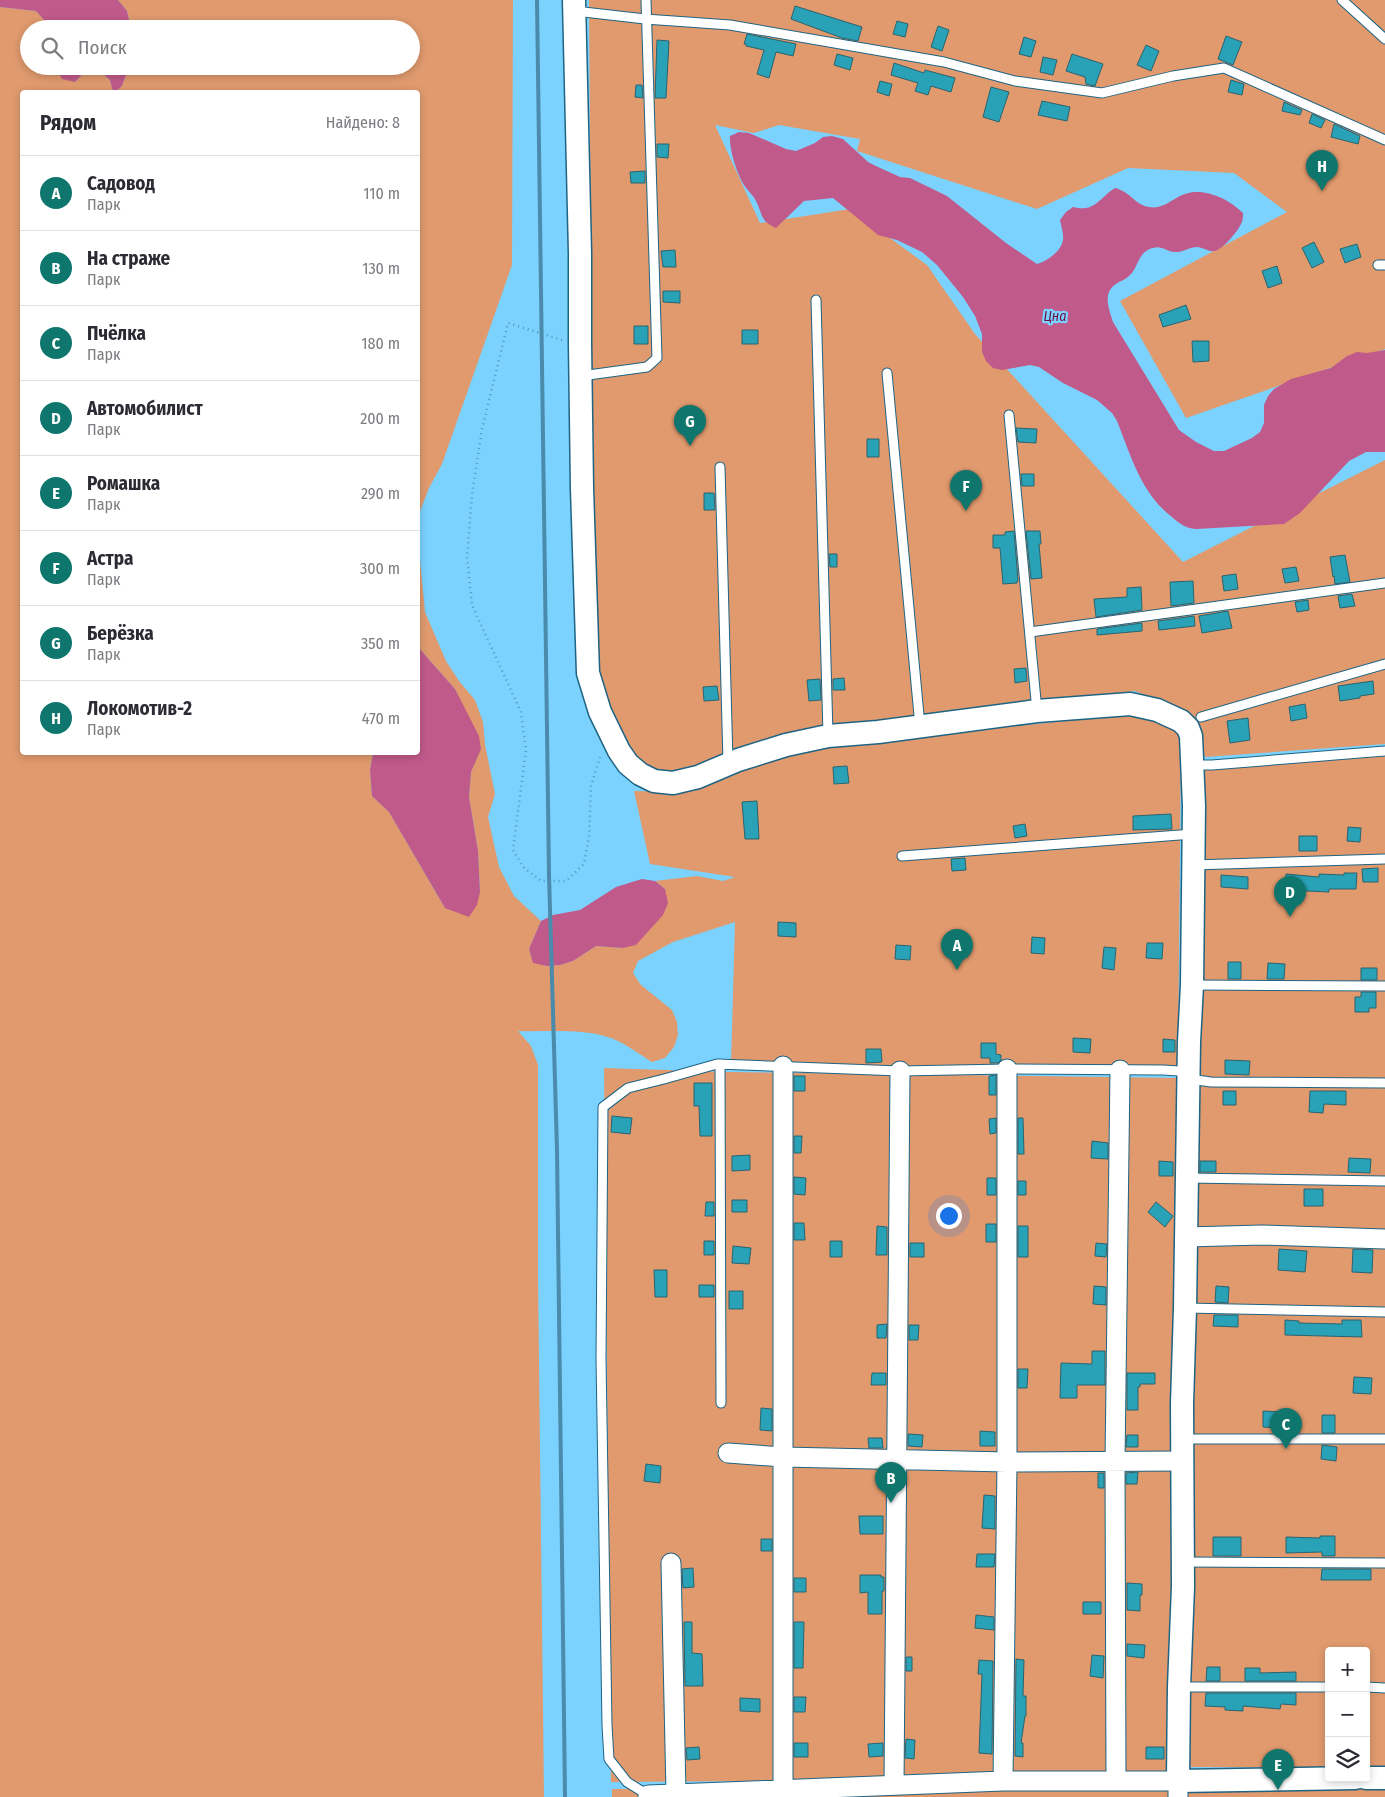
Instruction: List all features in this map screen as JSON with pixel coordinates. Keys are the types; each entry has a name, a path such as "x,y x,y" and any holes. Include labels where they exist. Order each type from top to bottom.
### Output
{"street":[{"path":"574,5 580,253 583,535 588,673 600,712 619,751 628,764 640,774 654,781 673,783 698,777 728,764 786,745 828,736 878,732 1037,711 1130,704 1157,710 1181,721 1188,728 1193,743 1194,834 1182,1439 1183,1562 1178,1789"},
{"path":"783,1066 783,1789"},
{"path":"1003,1781 1007,1462 1007,1069"},
{"path":"1116,1781 1115,1462 1120,1070"},
{"path":"894,1785 900,1071"},
{"path":"1186,1237 1262,1235 1385,1239"},
{"path":"728,1453 783,1457 896,1458 1007,1462 1182,1461"},
{"path":"671,1563 676,1794"},
{"path":"1370,1778 1385,1778"},
{"path":"648,1796 750,1794 783,1789 815,1792 894,1785 1003,1781 1116,1781 1178,1789 1325,1780"}],"lane":[{"path":"581,376 648,367 657,358 645,18 646,0"},
{"path":"1342,0 1385,39"},
{"path":"574,5 645,18 730,25 944,62 1014,82 1102,93 1172,76 1224,68 1385,140"},
{"path":"816,300 828,736"},
{"path":"887,373 920,726"},
{"path":"1009,415 1037,711"},
{"path":"720,467 728,764"},
{"path":"1030,632 1385,583"},
{"path":"1201,717 1385,664"},
{"path":"1194,765 1385,751"},
{"path":"902,856 1194,834"},
{"path":"1193,865 1385,858"},
{"path":"1192,984 1385,986"},
{"path":"648,1796 627,1782 609,1759 601,1359 603,1107 628,1088 720,1064 900,1071 1007,1069 1179,1071 1189,1079 1211,1082 1385,1083"},
{"path":"720,1064 721,1403"},
{"path":"1187,1178 1385,1181"},
{"path":"1185,1308 1385,1312"},
{"path":"1182,1439 1385,1439"},
{"path":"1183,1562 1385,1563"},
{"path":"1179,1687 1325,1687"},
{"path":"1370,1688 1385,1688"}],"path":[{"path":"580,344 508,323 482,428 472,495 467,557 472,606 521,712 526,750 513,850 523,867 541,881 566,881 584,864 589,837 590,786 609,732"}],"shaded area":[{"path":"118,0 513,0 512,265 442,464 429,488 420,511 420,90 117,90 122,86 126,75 420,75 420,20 129,20 127,11"},
{"path":"589,0 1385,0 1385,349 1186,418 1120,301 1287,212 1234,173 1128,168 1037,209 857,151 860,139 779,125 754,133 715,125 760,223 850,209 927,265 975,334 1183,562 1385,460 1385,744 1205,757 1194,717 1135,691 824,728 734,749 673,778 628,761 594,669"},
{"path":"0,7 36,11 44,20 20,20 20,75 66,75 75,82 82,75 104,75 110,80 112,90 20,90 20,755 373,755 370,770 372,796 389,812 445,908 480,892 478,851 469,797 471,772 481,748 455,689 420,649 420,561 425,612 446,661 459,681 475,700 483,722 485,745 495,794 488,817 499,867 514,896 541,921 529,949 533,962 547,966 573,961 596,946 623,948 665,889 655,881 697,876 723,881 735,877 650,864 634,791 679,792 784,749 1128,715 1147,717 1181,732 1178,1068 731,1064 735,922 673,942 638,961 633,973 641,985 672,1010 677,1022 678,1035 674,1047 665,1058 652,1062 621,1043 600,1035 565,1031 518,1031 531,1046 538,1065 538,1275 544,1797 0,1797"},
{"path":"1385,752 1385,1237 1186,1235 1197,762"},
{"path":"604,1068 729,1072 1179,1078 1174,1227 1172,1778 611,1782"},
{"path":"1188,1242 1385,1247 1385,1768 1370,1768 1370,1647 1325,1647 1325,1768 1187,1767"},
{"path":"1370,1780 1385,1780 1385,1797 612,1797 612,1789 1171,1786 1370,1782"}],"water":[{"path":"0,0 118,0 127,11 129,20 44,20 36,11 0,7"},
{"path":"60,75 82,75 75,82 62,79"},
{"path":"104,75 126,75 122,86 117,90 112,90 110,80"},
{"name":"Цна","path":"739,132 749,133 786,149 796,151 815,143 823,137 832,136 843,139 868,162 900,177 910,178 947,196 1006,243 1037,264 1045,261 1060,248 1063,233 1060,220 1066,212 1073,207 1087,208 1092,206 1115,188 1125,192 1140,204 1149,207 1159,207 1192,192 1208,193 1224,199 1243,213 1243,216 1239,227 1222,247 1215,251 1197,247 1177,252 1159,247 1148,250 1141,257 1132,273 1112,288 1108,297 1108,307 1113,322 1179,430 1196,442 1214,451 1224,451 1252,438 1260,432 1264,423 1264,405 1274,389 1291,379 1331,368 1347,356 1357,352 1367,353 1385,350 1385,452 1366,452 1349,461 1300,513 1284,524 1189,528 1175,519 1152,497 1132,460 1117,421 1112,413 1097,400 1063,383 1039,367 1030,365 1002,370 993,368 986,361 982,352 982,334 975,316 963,297 937,265 922,252 897,240 878,235 833,198 804,201 776,228 767,223 755,199 741,180 734,161 730,136"},
{"path":"420,649 455,689 479,736 481,749 471,772 469,797 478,851 480,892 477,905 469,917 445,908 389,812 372,796 370,770 373,755 420,755"},
{"path":"642,879 655,881 665,889 668,903 663,915 636,945 623,948 596,946 573,961 560,965 547,966 533,963 529,949 541,921 553,915 580,910 616,887"}],"building":[{"path":"795,6 862,27 858,41 842,38 791,19"},
{"path":"897,21 908,24 905,37 893,34"},
{"path":"938,26 949,30 942,51 931,47"},
{"path":"747,34 796,44 793,56 776,52 769,78 757,74 764,50 746,46 744,44"},
{"path":"1226,36 1242,42 1233,65 1218,59"},
{"path":"1024,37 1036,41 1031,57 1019,54"},
{"path":"657,40 669,41 666,98 655,98"},
{"path":"1146,45 1159,51 1151,71 1137,65"},
{"path":"837,54 853,58 850,70 834,65"},
{"path":"1072,54 1103,64 1095,86 1086,84 1085,77 1066,71"},
{"path":"1043,57 1057,60 1053,75 1040,72"},
{"path":"894,63 924,73 925,70 955,78 951,92 931,86 928,95 915,91 918,83 891,75"},
{"path":"1231,80 1244,84 1242,95 1228,92"},
{"path":"880,81 892,84 889,96 877,92"},
{"path":"636,85 642,85 643,98 635,97"},
{"path":"991,87 1009,92 999,122 983,117"},
{"path":"1042,101 1070,107 1067,121 1038,115"},
{"path":"1284,102 1302,110 1300,115 1282,111"},
{"path":"1312,114 1325,120 1321,128 1309,123"},
{"path":"1334,124 1360,136 1358,144 1331,137"},
{"path":"657,144 669,144 668,158 657,157"},
{"path":"645,171 645,183 631,183 630,172"},
{"path":"1314,242 1324,262 1312,268 1302,248"},
{"path":"1357,244 1361,257 1345,263 1340,249"},
{"path":"675,250 676,267 663,267 661,251"},
{"path":"1277,266 1282,283 1268,288 1262,271"},
{"path":"663,291 680,291 680,303 663,302"},
{"path":"1186,305 1191,319 1163,327 1159,315"},
{"path":"634,326 648,326 648,344 634,344"},
{"path":"742,330 758,330 758,344 742,344"},
{"path":"1192,341 1209,341 1209,361 1193,362"},
{"path":"1016,428 1037,429 1036,443 1018,442"},
{"path":"867,439 879,439 879,457 867,457"},
{"path":"1021,474 1034,474 1034,486 1022,486"},
{"path":"704,493 714,493 715,510 704,510"},
{"path":"1014,531 1018,580 1017,583 1003,584 1000,548 993,548 993,535 1005,535 1005,532"},
{"path":"1026,531 1040,531 1041,544 1039,544 1042,578 1031,579"},
{"path":"829,554 837,554 837,567 830,567"},
{"path":"1345,555 1350,582 1335,584 1330,557"},
{"path":"1296,567 1299,581 1285,583 1282,569"},
{"path":"1236,574 1238,589 1224,591 1222,576"},
{"path":"1193,581 1194,603 1171,606 1170,582"},
{"path":"1141,587 1142,610 1096,617 1094,599 1127,597 1127,588"},
{"path":"1352,594 1355,606 1340,608 1338,596"},
{"path":"1308,600 1309,610 1297,612 1295,602"},
{"path":"1228,611 1232,628 1202,633 1199,616"},
{"path":"1194,616 1195,626 1159,630 1158,621"},
{"path":"1142,623 1142,631 1097,635 1097,629"},
{"path":"1026,668 1027,681 1015,683 1014,669"},
{"path":"844,678 845,690 833,690 833,679"},
{"path":"820,679 821,700 809,701 807,680"},
{"path":"1373,681 1374,694 1340,701 1338,686"},
{"path":"717,686 719,700 704,701 703,687"},
{"path":"1305,704 1307,718 1291,721 1289,707"},
{"path":"1248,718 1250,740 1230,743 1227,721"},
{"path":"847,766 849,783 834,784 833,767"},
{"path":"757,801 759,839 745,839 742,802"},
{"path":"1171,814 1172,829 1133,830 1133,816"},
{"path":"1025,824 1027,836 1015,838 1013,826"},
{"path":"1348,827 1361,828 1360,842 1347,841"},
{"path":"1299,836 1317,836 1317,851 1299,851"},
{"path":"965,858 966,870 952,871 951,859"},
{"path":"1378,868 1378,882 1363,882 1362,869"},
{"path":"1344,873 1357,873 1356,889 1329,889 1329,892 1285,890 1286,874 1319,877 1319,874 1344,875"},
{"path":"1221,875 1248,877 1248,889 1221,887"},
{"path":"778,922 796,923 796,937 778,936"},
{"path":"1032,937 1045,938 1044,954 1031,953"},
{"path":"1147,943 1163,943 1162,959 1146,958"},
{"path":"896,945 911,946 910,960 895,959"},
{"path":"1104,947 1116,948 1114,970 1102,968"},
{"path":"1228,962 1241,962 1241,979 1228,979"},
{"path":"1268,963 1285,964 1284,979 1267,979"},
{"path":"1361,968 1377,968 1377,980 1361,980"},
{"path":"1361,992 1376,992 1376,1008 1369,1008 1369,1012 1355,1012 1355,997 1361,997"},
{"path":"1073,1038 1091,1039 1090,1053 1073,1052"},
{"path":"1163,1039 1175,1040 1175,1052 1163,1052"},
{"path":"981,1043 996,1043 996,1054 1001,1055 1001,1060 998,1063 990,1063 990,1058 981,1058"},
{"path":"866,1049 881,1049 882,1062 866,1063"},
{"path":"1225,1060 1250,1061 1249,1075 1225,1074"},
{"path":"996,1075 996,1095 989,1095 989,1076"},
{"path":"794,1076 805,1076 805,1091 794,1091"},
{"path":"694,1083 712,1083 712,1136 700,1136 699,1106 694,1106"},
{"path":"1223,1091 1236,1091 1236,1105 1223,1105"},
{"path":"1310,1091 1346,1091 1346,1105 1324,1104 1323,1113 1309,1112"},
{"path":"612,1116 632,1118 630,1134 611,1132"},
{"path":"996,1118 996,1133 990,1134 989,1119"},
{"path":"1018,1118 1023,1118 1024,1154 1018,1154"},
{"path":"794,1136 802,1136 801,1153 794,1153"},
{"path":"1092,1141 1108,1143 1108,1159 1091,1158"},
{"path":"750,1155 750,1170 732,1171 732,1156"},
{"path":"1349,1158 1371,1159 1370,1173 1348,1172"},
{"path":"1159,1161 1173,1162 1173,1176 1159,1176"},
{"path":"1200,1161 1216,1161 1216,1172 1200,1172"},
{"path":"794,1177 806,1178 805,1195 794,1194"},
{"path":"987,1178 996,1178 996,1195 987,1195"},
{"path":"1018,1181 1026,1181 1026,1195 1018,1195"},
{"path":"1304,1189 1323,1189 1323,1206 1304,1206"},
{"path":"732,1200 747,1200 747,1212 732,1212"},
{"path":"706,1202 714,1202 714,1216 705,1216"},
{"path":"1156,1202 1173,1216 1165,1227 1148,1212"},
{"path":"794,1223 804,1223 805,1240 794,1240"},
{"path":"986,1224 996,1224 996,1242 986,1242"},
{"path":"877,1226 887,1227 887,1255 876,1255"},
{"path":"1018,1226 1028,1226 1028,1257 1018,1257"},
{"path":"704,1241 714,1241 714,1255 704,1255"},
{"path":"830,1241 842,1241 842,1257 830,1257"},
{"path":"910,1243 924,1243 924,1257 910,1257"},
{"path":"1096,1243 1107,1244 1106,1257 1095,1256"},
{"path":"733,1246 751,1248 749,1264 732,1263"},
{"path":"1279,1249 1307,1251 1305,1272 1278,1270"},
{"path":"1353,1249 1373,1250 1372,1273 1352,1272"},
{"path":"654,1270 667,1270 667,1297 655,1297"},
{"path":"699,1285 714,1285 714,1297 699,1297"},
{"path":"1094,1286 1106,1287 1106,1305 1093,1304"},
{"path":"1216,1286 1229,1287 1228,1303 1215,1302"},
{"path":"729,1291 743,1291 743,1309 729,1309"},
{"path":"1214,1315 1238,1315 1238,1327 1213,1326"},
{"path":"1285,1320 1299,1321 1299,1323 1342,1324 1342,1320 1361,1320 1362,1337 1285,1335"},
{"path":"887,1324 886,1338 877,1338 877,1325"},
{"path":"909,1325 919,1325 918,1340 909,1340"},
{"path":"1092,1351 1105,1351 1105,1385 1077,1385 1077,1398 1060,1398 1061,1363 1092,1364"},
{"path":"1018,1369 1028,1369 1027,1388 1018,1388"},
{"path":"872,1373 886,1373 886,1385 871,1385"},
{"path":"1127,1373 1155,1373 1155,1384 1140,1384 1140,1387 1138,1387 1138,1410 1127,1410"},
{"path":"1354,1377 1372,1378 1371,1394 1353,1393"},
{"path":"761,1408 772,1409 772,1431 760,1430"},
{"path":"1263,1411 1280,1412 1279,1428 1263,1427"},
{"path":"1322,1415 1335,1415 1335,1433 1322,1433"},
{"path":"980,1431 995,1432 995,1446 980,1446"},
{"path":"908,1434 923,1435 922,1447 908,1446"},
{"path":"1127,1435 1138,1435 1138,1447 1126,1447"},
{"path":"868,1438 882,1438 883,1448 869,1448"},
{"path":"1322,1445 1337,1447 1336,1461 1321,1459"},
{"path":"646,1464 661,1466 660,1483 644,1481"},
{"path":"1138,1472 1137,1484 1126,1484 1126,1473"},
{"path":"1098,1473 1104,1473 1104,1488 1098,1488"},
{"path":"984,1495 995,1496 995,1529 982,1528"},
{"path":"859,1516 883,1516 883,1534 860,1534"},
{"path":"1320,1536 1335,1536 1335,1556 1322,1556 1322,1552 1286,1553 1286,1537 1320,1538"},
{"path":"1213,1537 1241,1537 1241,1556 1213,1556"},
{"path":"761,1539 772,1539 772,1551 761,1551"},
{"path":"977,1554 995,1554 994,1567 976,1567"},
{"path":"693,1568 694,1587 683,1588 682,1569"},
{"path":"1322,1569 1371,1569 1371,1580 1321,1580"},
{"path":"860,1575 881,1575 881,1577 884,1577 882,1614 868,1614 868,1592 860,1593"},
{"path":"794,1578 806,1578 806,1592 794,1592"},
{"path":"1127,1583 1142,1584 1140,1611 1127,1610"},
{"path":"1083,1602 1101,1602 1101,1614 1083,1614"},
{"path":"976,1615 994,1617 994,1630 975,1628"},
{"path":"684,1622 692,1622 692,1653 702,1654 703,1686 685,1686"},
{"path":"794,1622 804,1622 803,1668 794,1668"},
{"path":"1127,1644 1145,1645 1144,1658 1127,1656"},
{"path":"1092,1655 1104,1656 1103,1678 1090,1676"},
{"path":"906,1657 912,1657 912,1671 906,1671"},
{"path":"1016,1659 1024,1660 1023,1696 1026,1696 1026,1716 1021,1743 1023,1743 1023,1757 1015,1756"},
{"path":"979,1660 993,1661 992,1754 979,1753 982,1674 978,1674"},
{"path":"1207,1667 1220,1667 1220,1681 1206,1681"},
{"path":"1245,1668 1260,1668 1260,1673 1296,1672 1296,1681 1245,1681"},
{"path":"1206,1693 1296,1693 1296,1705 1281,1704 1280,1709 1243,1706 1243,1711 1225,1710 1225,1707 1205,1706"},
{"path":"794,1697 806,1697 805,1712 794,1712"},
{"path":"740,1698 760,1699 760,1712 740,1711"},
{"path":"906,1739 915,1740 914,1759 905,1758"},
{"path":"794,1743 808,1743 808,1757 794,1757"},
{"path":"883,1743 883,1756 869,1757 868,1744"},
{"path":"699,1747 700,1759 687,1760 686,1748"},
{"path":"1146,1747 1164,1747 1164,1759 1146,1759"}],"railway":[{"path":"537,0 549,875 557,1150 565,1797"}],"place":[{"name":"Локомотив-2","path":"1322,191"},
{"name":"Берёзка","path":"690,446"},
{"name":"Астра","path":"966,511"},
{"name":"Автомобилист","path":"1290,917"},
{"name":"Садовод","path":"957,970"},
{"name":"Пчёлка","path":"1286,1449"},
{"name":"На страже","path":"891,1503"},
{"name":"Ромашка","path":"1278,1790"}]}
